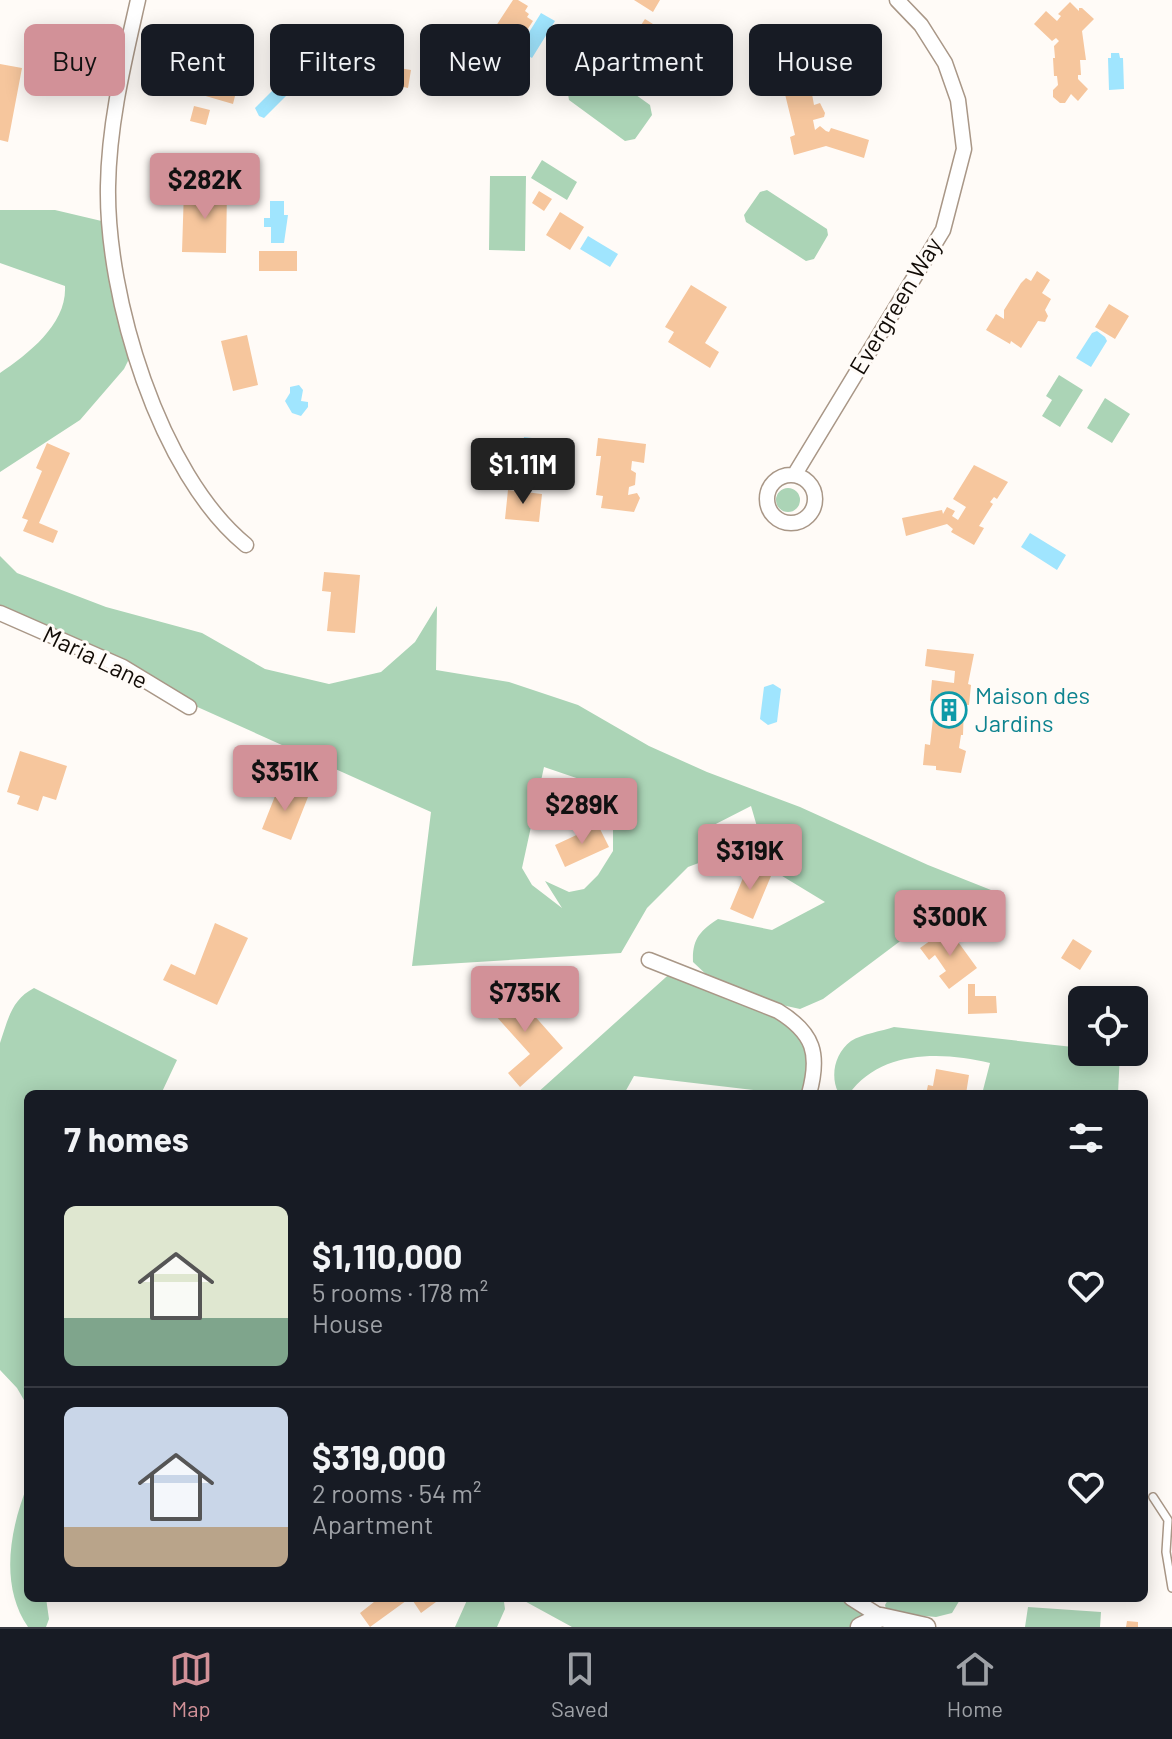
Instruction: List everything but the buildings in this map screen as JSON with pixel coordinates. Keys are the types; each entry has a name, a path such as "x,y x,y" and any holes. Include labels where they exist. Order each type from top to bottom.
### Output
{"street":[{"path":"138,0 113,120 108,187 118,283 134,349 157,413 181,462 212,513 246,545"},
{"name":"Evergreen Way","path":"795,474 943,230 964,149 958,100 945,63 921,25 897,0"},
{"name":"Maria Lane","path":"0,613 123,667 189,707"},
{"path":"649,960 778,1011 794,1021 804,1032 814,1055 810,1090"},
{"path":"857,1602 881,1617 926,1627"},
{"path":"860,1627 881,1617"}],"lane":[{"path":"1153,1497 1168,1520 1166,1552 1172,1588"}],"green space":[{"path":"568,96 637,96 650,105 652,115 635,139 625,141 569,100"},
{"path":"542,160 577,182 567,200 531,178"},
{"path":"490,176 526,176 525,251 489,250"},
{"path":"767,190 827,229 828,235 814,259 806,261 746,222 744,215 760,192"},
{"path":"0,210 55,210 110,223 134,349 124,369 80,420 0,472 0,373 34,347 53,325 64,300 65,286 0,263"},
{"path":"1059,375 1083,390 1060,427 1042,416 1052,400 1046,396"},
{"path":"1105,398 1130,414 1112,443 1087,428"},
{"path":"788,488 796,492 800,500 796,508 788,512 780,508 776,500 780,492"},
{"path":"0,556 17,573 106,607 202,633 265,669 329,684 381,672 415,642 437,606 436,670 509,682 578,705 649,746 707,772 800,807 991,890 950,899 907,936 823,999 800,1009 782,1005 710,978 693,962 698,936 718,919 772,930 825,902 769,868 751,806 706,829 747,845 688,867 647,908 621,953 412,966 431,812 164,692 0,613","holes":["544,767 597,785 605,798 613,830 613,851 598,875 584,889 569,892 545,881 562,908 532,885 522,868"]},
{"path":"675,969 778,1011 811,1044 809,1090 753,1090 634,1076 626,1090 540,1090"},
{"path":"34,988 177,1060 163,1090 24,1090 24,1400 0,1370 0,1043 15,1005"},
{"path":"894,1027 1068,1046 1068,1066 1119,1066 1118,1090 983,1090 990,1063 932,1056 895,1062 877,1069 853,1090 837,1090 834,1079 836,1065 841,1052 851,1041"},
{"path":"24,1494 24,1602 47,1602 49,1619 46,1627 28,1627 14,1594 10,1558"},
{"path":"466,1602 504,1602 505,1609 497,1627 455,1627"},
{"path":"526,1602 861,1602 926,1627 572,1627"},
{"path":"887,1602 959,1602 952,1613 936,1617 892,1613 885,1605"},
{"path":"1028,1607 1101,1612 1100,1627 1025,1627"}],"water":[{"path":"541,13 555,21 546,24 546,35 532,58 530,57 530,31"},
{"path":"1111,53 1119,53 1123,58 1124,89 1109,90 1108,58 1111,58"},
{"path":"270,93 270,96 286,96 264,118 255,108"},
{"path":"270,201 284,201 284,215 288,215 284,243 271,243 271,227 264,227 264,218 270,218"},
{"path":"588,236 618,254 610,267 580,249"},
{"path":"1097,331 1107,341 1091,367 1076,358 1092,333"},
{"path":"299,385 303,390 301,401 308,402 301,416 292,413 285,401 290,387"},
{"path":"524,437 540,439 535,482 519,480"},
{"path":"1030,533 1066,555 1057,570 1021,547"},
{"path":"773,684 781,689 777,722 768,725 760,719 764,687"}],"place":[{"name":"Maison des Jardins","path":"949,710"}]}
